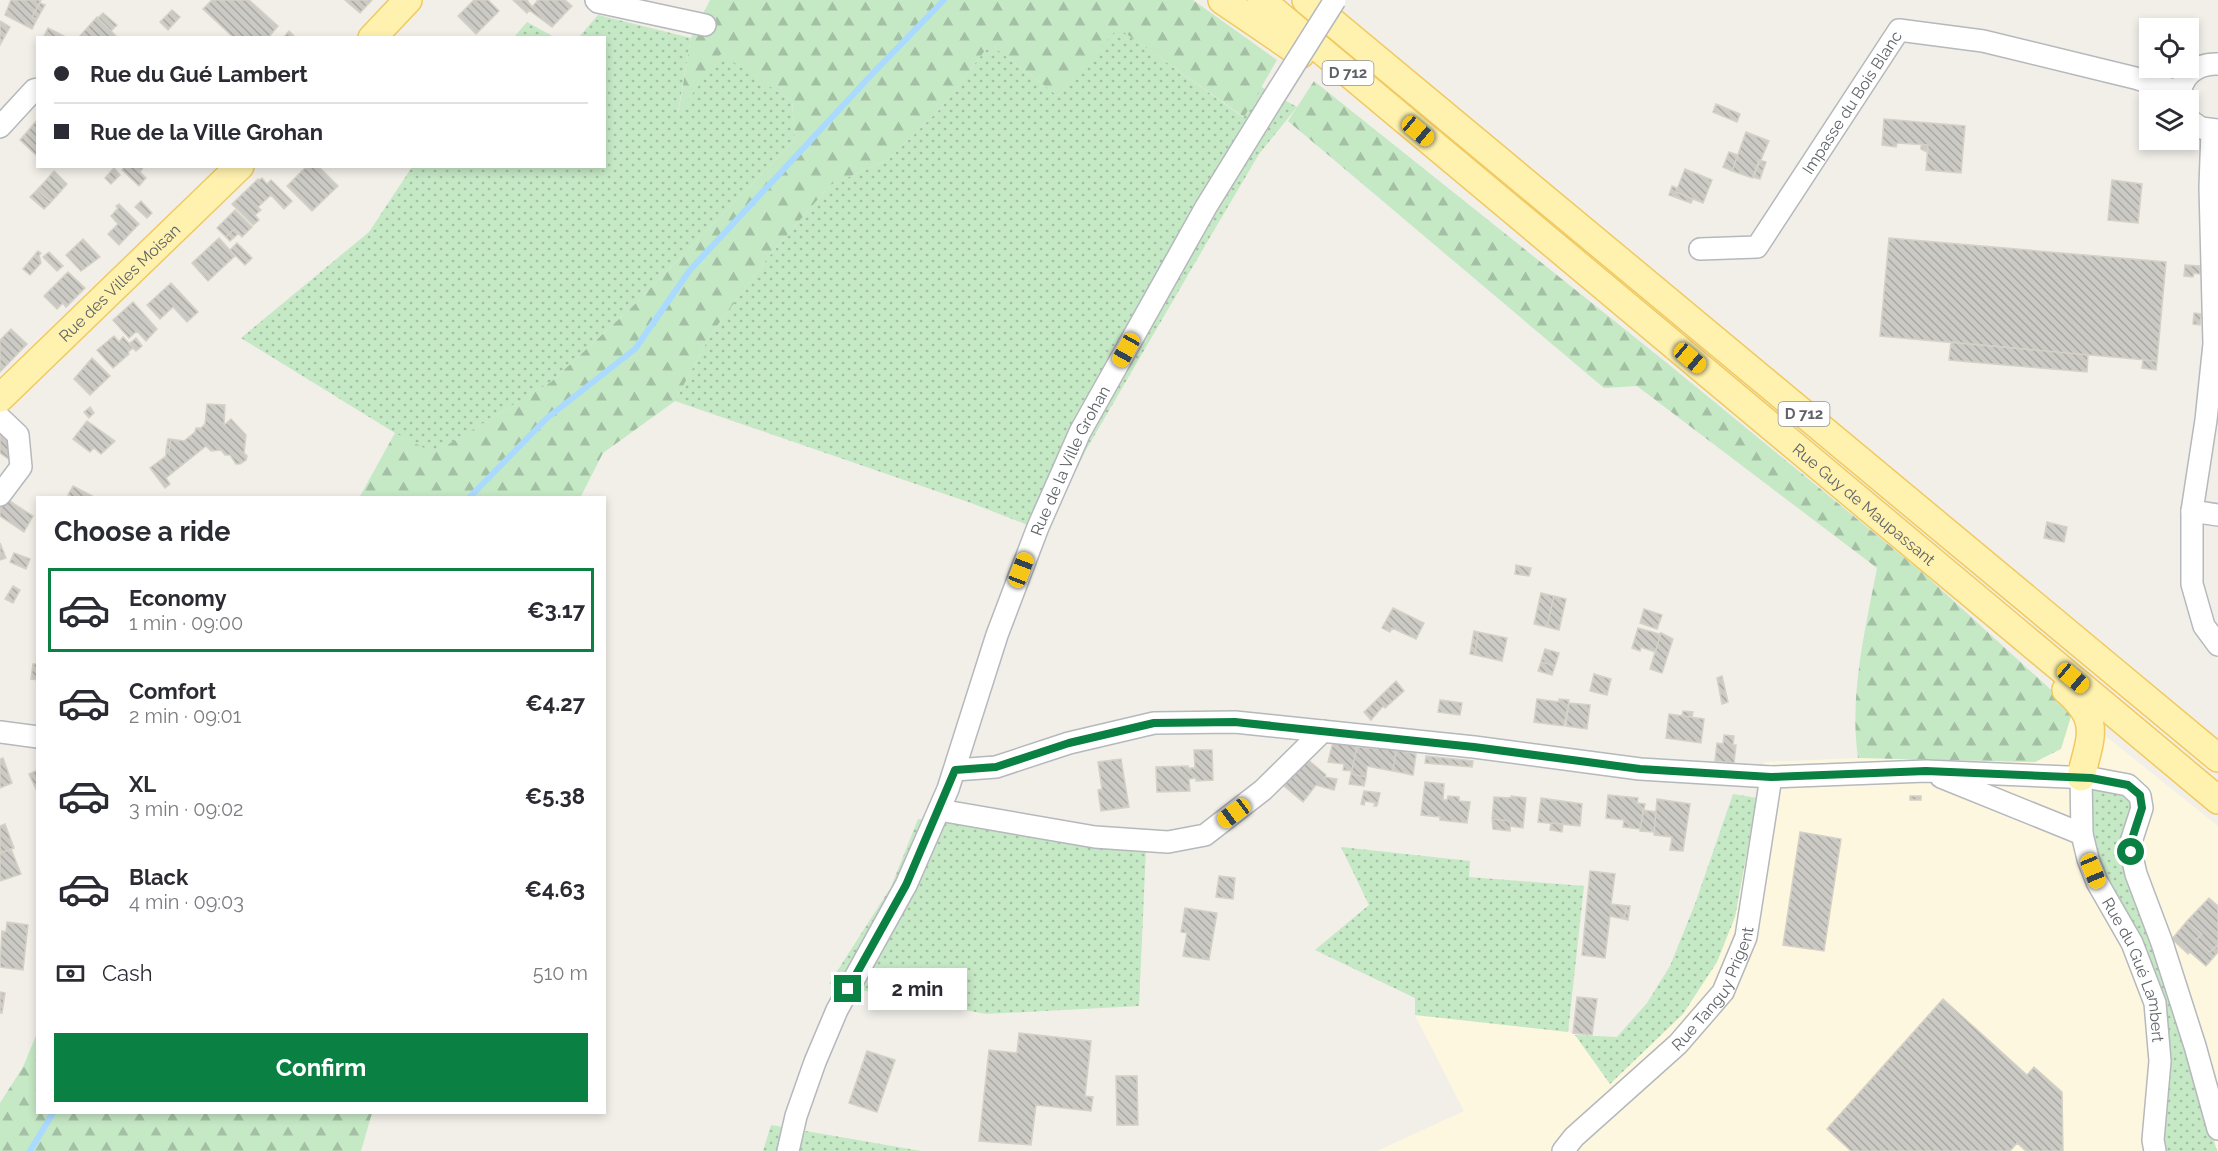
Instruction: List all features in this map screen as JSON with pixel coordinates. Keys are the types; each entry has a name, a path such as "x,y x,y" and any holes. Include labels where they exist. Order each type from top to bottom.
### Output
{"main road":[{"path":"374,36 408,0"},
{"path":"1222,0 1436,146"},
{"name":"Rue Guy de Maupassant","path":"1261,0 2218,800"},
{"name":"Rue Guy de Maupassant","path":"1306,0 2218,758"},
{"path":"1326,0 1390,70"},
{"name":"Rue des Villes Moisan","path":"0,398 238,168"},
{"path":"2000,617 2015,646 2079,701 2090,717 2089,742 2080,777"}],"street":[{"path":"596,0 705,25"},
{"name":"Rue de la Ville Grohan","path":"789,1151 796,1116 837,1010 906,885 939,810 955,770 997,635 1038,527 1080,432 1206,207 1335,0"},
{"name":"Impasse du Bois Blanc","path":"1700,249 1757,247 1899,30 1994,43 2135,78 2165,90"},
{"path":"2181,90 2183,82 2199,66 2209,63 2218,64"},
{"path":"0,127 36,89"},
{"path":"2199,127 2215,130 2210,187 2214,344 2206,420 2192,511 2192,584 2204,626 2218,645"},
{"path":"0,418 18,435 21,467 0,495"},
{"path":"2192,511 2218,515"},
{"path":"955,770 996,767 1069,743 1154,723 1235,722 1474,747 1640,769 1771,777 1926,771 2080,777 2128,785 2140,795 2142,808 2131,842 2136,874 2162,943 2195,1046 2218,1129"},
{"path":"939,810 1095,837 1168,842 1205,835 1263,790 1323,731"},
{"path":"0,732 36,737"},
{"path":"1926,771 2082,834"},
{"name":"Rue Tanguy Prigent","path":"1563,1151 1574,1137 1678,1044 1723,992 1746,937 1771,777"},
{"name":"Rue du Gué Lambert","path":"2080,777 2082,834 2088,859 2097,882 2132,943 2155,1002 2160,1061 2153,1140 2155,1151"}],"shaded area":[{"path":"2073,710 2218,826 2218,1151 1377,1151 1464,1111 1415,1015 1568,1032 1575,1035 1610,1084 1735,917 1764,762 1858,758 2035,762"}],"green space":[{"path":"710,0 1193,0 1277,60 1244,117 1118,28 1058,96 990,44 940,109 888,160 830,185 766,260 711,334 675,401 603,453 581,496 360,496 395,433 434,453 551,382 633,306 795,140 792,101 721,54 678,114 691,38"},
{"path":"598,15 691,38 678,112 721,53 792,101 795,140 633,306 551,382 433,454 241,338 369,232 411,168 606,168 606,36 580,36"},
{"path":"527,22 552,36 515,36"},
{"path":"1117,27 1243,117 1261,87 1297,107 1259,154 1086,450 1046,532 971,503 675,401 711,334 766,260 830,185 888,160 940,109 990,44 1058,96"},
{"path":"1314,81 1667,363 1923,573 2073,710 2061,749 2035,762 1858,758 1855,710 1857,686 1863,639 1877,568 1637,386 1604,388 1288,121"},
{"path":"2090,786 2125,794 2130,803 2170,991 2217,1151 2164,1151 2162,1139 2169,1051 2109,889 2088,825"},
{"path":"1733,794 1757,798 1735,917 1717,962 1683,1014 1610,1084 1575,1035 1617,1037 1647,1003 1670,966 1695,904"},
{"path":"918,819 1001,827 1146,848 1139,1006 986,1014 829,984 891,887"},
{"path":"1341,847 1470,861 1469,877 1584,886 1568,1032 1415,1015 1415,998 1315,950 1369,905"},
{"path":"36,1035 36,1114 372,1114 361,1151 0,1151 0,1103 23,1067"},
{"path":"771,1125 921,1151 763,1151"}],"building":[{"path":"11,0 41,0 32,17 37,19 32,29 5,15"},
{"path":"212,0 249,0 278,26 270,36 232,36 203,9"},
{"path":"345,0 372,0 360,13"},
{"path":"474,0 488,0 499,11 476,34 458,16"},
{"path":"513,0 527,0 532,7 538,0 565,0 572,6 552,27 529,10 527,13"},
{"path":"40,3 45,5 37,19 32,17"},
{"path":"172,10 180,17 168,30 160,22"},
{"path":"103,13 117,25 111,31 98,18"},
{"path":"97,17 116,36 80,36"},
{"path":"0,21 10,27 0,45"},
{"path":"48,28 64,36 44,36"},
{"path":"289,31 294,36 285,36"},
{"path":"1716,104 1740,114 1737,122 1713,112"},
{"path":"1884,119 1965,126 1961,173 1926,170 1928,145 1897,143 1896,147 1882,145"},
{"path":"36,121 36,155 20,140"},
{"path":"1746,132 1769,141 1753,178 1732,171"},
{"path":"1921,145 1928,145 1927,152 1921,149"},
{"path":"1729,152 1738,155 1732,171 1723,167"},
{"path":"1759,160 1766,162 1760,179 1753,177"},
{"path":"114,168 120,175 111,184 105,178"},
{"path":"124,168 143,168 140,172 146,178 139,186 122,170"},
{"path":"305,168 320,168 338,186 312,211 287,186"},
{"path":"1685,169 1712,180 1703,203 1676,192"},
{"path":"54,171 67,184 61,191 48,178"},
{"path":"48,178 61,191 51,202 37,190"},
{"path":"262,178 267,184 271,180 292,201 284,209 271,195 258,207 261,210 255,215 259,220 253,225 232,204 258,179"},
{"path":"2112,180 2142,184 2138,223 2108,220"},
{"path":"1672,186 1677,188 1676,192 1693,199 1691,203 1669,195"},
{"path":"37,190 51,202 44,209 30,197"},
{"path":"141,201 152,213 147,218 135,207"},
{"path":"119,204 139,224 119,245 108,234 118,224 111,216"},
{"path":"235,210 252,227 242,237 234,229 226,237 217,228"},
{"path":"234,229 239,233 230,241 226,237"},
{"path":"219,238 235,256 208,281 192,263"},
{"path":"1889,238 2166,262 2157,361 1880,336"},
{"path":"83,239 100,257 81,271 66,255"},
{"path":"237,243 252,258 245,265 230,250"},
{"path":"38,251 41,253 39,255 41,263 30,275 23,269"},
{"path":"49,252 63,266 57,271 43,257"},
{"path":"2185,265 2200,266 2200,274 2194,273 2193,277 2184,276"},
{"path":"68,272 85,288 66,307 63,303 57,309 44,296"},
{"path":"171,283 198,312 187,322 173,307 160,319 147,305"},
{"path":"133,302 157,329 146,341 137,331 129,338 113,320"},
{"path":"2194,313 2201,314 2200,325 2193,324"},
{"path":"11,329 27,344 0,372 0,340"},
{"path":"114,336 119,342 123,337 133,348 113,368 97,350"},
{"path":"136,338 142,346 136,351 129,344"},
{"path":"1951,342 2088,355 2087,372 1949,360"},
{"path":"92,358 110,376 90,395 74,379"},
{"path":"2143,360 2157,361 2156,370 2142,368"},
{"path":"207,404 225,405 224,425 231,419 246,435 244,453 247,456 246,460 236,464 230,455 225,455 221,450 211,451 206,446 166,478 170,484 165,488 150,468 166,456 171,439 184,441 195,432 196,428 201,428 205,424"},
{"path":"90,407 94,413 89,418 84,412"},
{"path":"87,421 115,441 101,454 94,448 90,452 73,439"},
{"path":"0,429 14,441 10,460 0,453"},
{"path":"168,439 171,439 169,451 166,450"},
{"path":"73,486 92,496 70,496 68,495"},
{"path":"5,498 33,516 24,532 0,516 0,505"},
{"path":"2047,522 2067,527 2064,542 2044,538"},
{"path":"0,543 6,558 0,560"},
{"path":"14,553 30,559 26,569 10,562"},
{"path":"1516,565 1531,568 1529,576 1515,574"},
{"path":"13,586 20,590 13,603 5,599"},
{"path":"1541,593 1554,596 1547,627 1534,624"},
{"path":"1554,596 1566,599 1559,630 1547,627"},
{"path":"1393,608 1424,623 1416,639 1392,628 1390,632 1382,628"},
{"path":"1644,609 1662,615 1657,629 1640,623"},
{"path":"1638,628 1661,633 1650,669 1655,652 1641,647 1640,651 1632,648"},
{"path":"1474,631 1478,632 1475,655 1470,654"},
{"path":"1478,632 1507,638 1502,661 1475,655"},
{"path":"1661,633 1673,639 1662,673 1650,669"},
{"path":"1545,649 1559,653 1555,666 1541,662"},
{"path":"1541,662 1555,666 1552,675 1538,671"},
{"path":"33,664 36,664 36,680 31,679"},
{"path":"1594,674 1611,679 1607,695 1590,691"},
{"path":"1722,676 1728,702 1722,704 1717,678"},
{"path":"1396,681 1404,691 1385,708 1383,706 1371,720 1364,712"},
{"path":"1537,699 1559,702 1559,699 1569,700 1564,726 1534,722"},
{"path":"1440,700 1462,703 1460,715 1438,712"},
{"path":"1569,703 1590,705 1587,729 1566,726"},
{"path":"1683,711 1693,712 1692,717 1682,716"},
{"path":"1669,714 1704,719 1701,743 1666,738"},
{"path":"1724,735 1734,736 1733,745 1736,745 1734,763 1715,761 1717,743 1723,744"},
{"path":"1333,742 1357,745 1352,771 1343,770 1344,764 1328,762"},
{"path":"1357,747 1396,750 1393,771 1367,766 1366,777 1351,774"},
{"path":"1194,750 1212,750 1213,780 1189,779 1190,791 1157,792 1156,767 1188,766 1188,768 1195,768"},
{"path":"1396,750 1416,754 1413,775 1393,771"},
{"path":"1426,756 1473,761 1472,767 1425,763"},
{"path":"3,758 12,783 0,788 0,759"},
{"path":"1121,759 1129,807 1101,811 1098,790 1102,789 1098,762"},
{"path":"1307,759 1326,775 1325,777 1337,779 1334,790 1316,785 1303,802 1284,786"},
{"path":"36,771 36,789 29,774"},
{"path":"1351,774 1366,777 1364,786 1349,784"},
{"path":"1425,782 1444,784 1443,800 1447,800 1448,796 1459,797 1459,801 1470,802 1467,823 1421,815"},
{"path":"1364,791 1380,793 1377,806 1374,806 1375,803 1365,801 1364,805 1361,804"},
{"path":"1608,795 1638,798 1637,803 1645,804 1640,829 1623,827 1624,820 1606,818"},
{"path":"1511,796 1526,798 1523,828 1511,826 1511,821 1492,819 1494,797 1511,798"},
{"path":"1910,796 1921,796 1921,800 1910,800"},
{"path":"1541,798 1582,804 1580,826 1538,822"},
{"path":"1657,799 1690,804 1683,851 1670,850 1672,837 1654,835"},
{"path":"1643,810 1656,812 1654,832 1640,831"},
{"path":"1492,819 1511,821 1510,831 1493,829"},
{"path":"1551,823 1563,824 1562,832 1550,830"},
{"path":"5,824 14,848 0,853 0,826"},
{"path":"1800,832 1841,839 1824,951 1783,945"},
{"path":"11,849 21,874 0,881 0,853"},
{"path":"1590,871 1615,874 1611,904 1627,906 1624,919 1610,916 1605,958 1582,955"},
{"path":"1219,876 1235,878 1233,899 1216,897"},
{"path":"2209,898 2218,906 2218,948 2216,946 2210,952 2196,940 2202,934 2187,921"},
{"path":"1627,906 1630,906 1628,920 1624,919"},
{"path":"1185,908 1217,913 1209,960 1183,956 1187,933 1181,932"},
{"path":"2187,921 2202,934 2196,940 2210,952 2216,946 2218,948 2218,952 2206,966 2172,939"},
{"path":"7,922 28,925 23,970 0,967 2,931 6,932"},
{"path":"0,992 5,993 2,1013 0,1013"},
{"path":"1577,997 1597,999 1592,1035 1573,1033"},
{"path":"1943,999 2027,1075 2034,1067 2062,1092 2063,1151 2026,1151 2017,1143 2010,1151 1851,1151 1827,1129"},
{"path":"1019,1033 1091,1041 1085,1096 1093,1097 1091,1111 1036,1105 1031,1145 979,1141 989,1050 1017,1053"},
{"path":"867,1051 895,1060 877,1112 849,1103"},
{"path":"1116,1076 1137,1076 1138,1125 1117,1125"}],"waterway":[{"path":"471,496 547,418 635,349 690,270 944,0"},
{"path":"30,1151 52,1114"}],"route":[{"path":"848,989 906,885 955,770 996,767 1069,743 1154,723 1235,722 1474,747 1640,769 1771,777 1926,771 2091,778 2128,785 2140,795 2142,808 2131,842 2131,852"}]}
